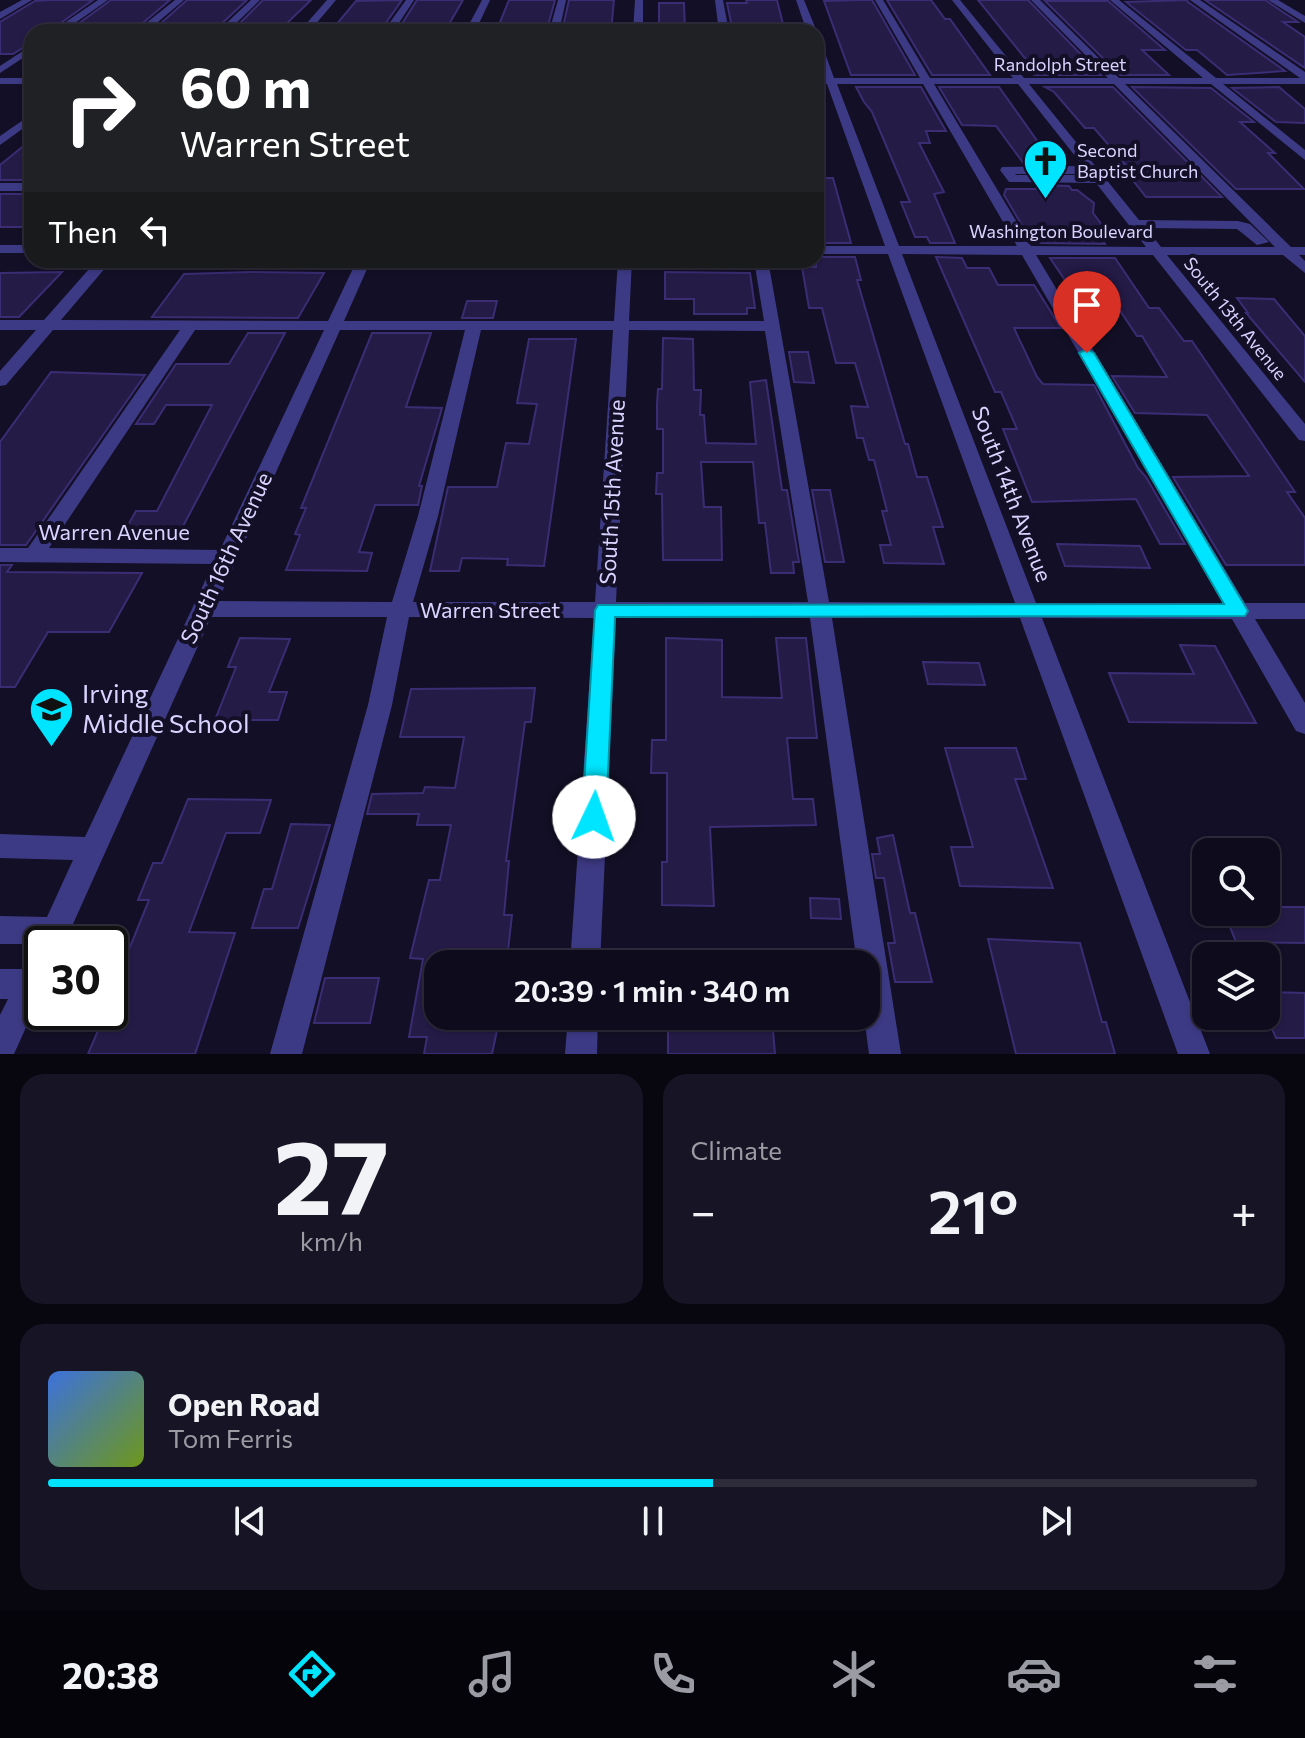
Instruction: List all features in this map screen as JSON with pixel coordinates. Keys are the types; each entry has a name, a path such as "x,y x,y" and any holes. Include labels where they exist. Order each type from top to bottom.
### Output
{"street":[{"path":"0,16 28,0"},
{"path":"68,24 104,0"},
{"path":"150,24 180,0"},
{"path":"230,24 256,0"},
{"path":"311,24 332,0"},
{"path":"394,24 410,0"},
{"path":"474,24 486,0"},
{"path":"556,24 562,0"},
{"path":"638,24 639,0"},
{"path":"719,0 723,24"},
{"path":"800,0 809,24"},
{"path":"879,0 1305,724"},
{"name":"South 13th Avenue","path":"956,0 1305,436"},
{"path":"1035,0 1305,269"},
{"path":"1114,0 1304,155"},
{"path":"1194,0 1305,79"},
{"path":"1272,0 1305,20"},
{"path":"0,70 24,54"},
{"name":"Randolph Street","path":"824,81 1305,79"},
{"path":"0,81 24,81"},
{"name":"South 14th Avenue","path":"824,81 1031,611 1194,1054"},
{"path":"0,142 24,123"},
{"path":"1006,170 1096,174 1013,179 1006,170"},
{"path":"0,187 24,187"},
{"path":"1136,224 1243,225 1270,251"},
{"path":"0,249 24,249"},
{"name":"Washington Boulevard","path":"824,250 1305,251"},
{"path":"0,381 98,268"},
{"name":"South 16th Avenue","path":"53,926 93,849 360,268"},
{"name":"South 15th Avenue","path":"586,950 625,268"},
{"path":"762,268 820,611 885,1054"},
{"path":"0,325 772,326"},
{"path":"34,555 191,325"},
{"path":"286,1054 380,705 400,610 428,516 474,326"},
{"name":"Warren Avenue","path":"0,555 227,557"},
{"name":"Warren Street","path":"203,609 1305,611"},
{"path":"0,846 93,849"},
{"path":"0,930 24,951"},
{"name":"South 16th Avenue","path":"0,1050 24,988"},
{"path":"581,1054 582,1030"}],"building":[{"path":"93,0 59,24 24,24 24,47 13,54 0,54 0,22 35,1"},
{"path":"111,0 170,0 142,24 78,24"},
{"path":"187,0 247,0 221,24 160,24"},
{"path":"263,0 311,0 286,24 239,24"},
{"path":"402,0 385,24 337,24 356,1"},
{"path":"417,0 463,0 449,24 402,24"},
{"path":"509,0 555,0 548,24 499,24"},
{"path":"569,0 614,0 612,24 564,24"},
{"path":"746,0 777,0 783,24 731,24 727,3 747,3"},
{"path":"872,0 915,75 851,75 824,1"},
{"path":"887,0 931,0 945,19 950,19 990,75 932,75"},
{"path":"978,0 1028,0 1101,75 1034,75 1028,67 1032,67"},
{"path":"1187,0 1285,71 1227,75 1197,50 1186,50 1126,2"},
{"path":"1205,0 1265,0 1298,22 1283,22 1305,37 1305,68"},
{"path":"1045,1 1108,1 1165,50 1142,50 1169,75 1120,75"},
{"path":"659,3 684,3 685,24 659,24"},
{"path":"856,87 921,87 946,131 926,131 930,143 919,143 944,192 934,194 955,243 930,243 927,237 915,237 901,202 910,202 872,112"},
{"path":"939,87 999,87 1053,163 1024,164 996,126 962,125"},
{"path":"1045,87 1113,87 1222,197 1146,197 1120,164 1125,164 1094,128 1085,128 1054,92"},
{"path":"1132,87 1211,88 1254,122 1240,122 1275,153 1268,153 1304,189 1236,189"},
{"path":"1279,87 1305,109 1305,123 1276,122 1232,88"},
{"path":"24,146 24,180 0,180 0,165"},
{"path":"824,178 833,178 851,243 824,243"},
{"path":"1038,185 1069,186 1077,190 1094,203 1093,213 1112,238 1101,238 1105,244 1040,243 1035,237 1029,237 1004,195 1006,189 1040,189"},
{"path":"0,194 24,194 24,227 0,227"},
{"path":"824,257 855,257 861,280 857,280 905,444 908,444 917,477 927,477 943,527 933,527 944,564 884,563 880,545 891,545 882,511 887,511 874,460 869,460 863,438 857,438 851,406 868,407 855,363 836,363 822,308 809,308 802,268 824,268"},
{"path":"936,257 962,258 967,268 989,268 998,285 1034,285 1061,328 1014,328 1037,377 1043,384 1094,385 1138,468 1185,544 1160,544 1136,499 1032,502 1003,429 1017,429 1001,392 995,392"},
{"path":"1050,258 1115,258 1149,308 1159,308 1184,341 1192,341 1295,492 1287,492 1305,518 1305,565 1226,565 1173,477 1249,476 1207,415 1135,413 1112,376 1167,377 1142,336 1137,336 1104,287 1069,286"},
{"path":"62,272 19,317 0,317 0,273"},
{"path":"665,272 750,273 755,308 747,308 747,314 694,314 694,299 665,299"},
{"path":"324,273 298,318 152,317 184,274"},
{"path":"1237,298 1274,299 1305,336 1305,382 1246,313"},
{"path":"467,301 497,301 493,318 462,318"},
{"path":"248,333 285,333 180,532 124,532 136,511 157,511 212,405 166,405 154,424 136,424 176,364 229,364"},
{"path":"372,333 431,333 406,407 442,408 419,486 422,486 418,505 375,505 359,552 372,553 367,571 286,570 300,535 295,534 306,508 301,508"},
{"path":"663,338 693,339 694,390 701,390 700,415 704,415 706,443 756,444 750,382 766,380 782,490 787,490 799,562 793,562 794,573 771,573 765,523 759,523 753,462 701,462 704,507 721,507 722,560 663,560 662,494 656,494 657,473 663,473 663,429 657,429 657,404 658,389 662,389"},
{"path":"529,339 576,339 544,566 507,565 508,559 462,558 459,571 430,571 448,487 497,487 506,443 529,444 537,404 517,403"},
{"path":"789,352 808,352 814,383 794,382"},
{"path":"51,372 145,375 26,545 0,545 0,442"},
{"path":"812,490 830,490 844,562 825,562"},
{"path":"1057,544 1140,546 1150,568 1065,566"},
{"path":"0,565 12,565 7,572 142,573 109,632 48,632 15,687 0,687"},
{"path":"240,638 290,639 269,692 287,692 278,720 215,720 236,667 228,667"},
{"path":"666,638 722,640 722,697 782,698 776,638 806,638 817,738 787,738 793,799 813,799 816,825 710,827 714,906 662,905 662,862 667,862 667,773 651,773 652,740 666,740"},
{"path":"1180,645 1215,646 1256,723 1129,722 1109,673 1194,674"},
{"path":"923,662 979,663 985,685 928,684"},
{"path":"535,688 531,722 525,722 506,861 509,861 504,915 512,915 508,950 424,950 424,1030 497,1030 492,1054 424,1054 427,1037 409,1037 423,959 410,958 429,880 440,880 451,825 417,825 419,814 367,814 372,794 423,793 425,787 455,788 464,737 400,737 411,689"},
{"path":"945,748 1016,748 1026,779 1015,779 1053,888 960,886 951,847 973,847"},
{"path":"188,799 271,800 260,833 226,833 189,932 235,933 195,1054 88,1054 98,1030 128,1030 128,952 149,900 138,900 153,863 162,863"},
{"path":"291,824 330,825 298,928 252,928 264,889 272,889"},
{"path":"893,835 910,913 915,913 932,982 895,982 888,943 895,943 884,878 876,878 872,854 880,854 877,838"},
{"path":"810,898 839,899 841,919 811,918"},
{"path":"1280,907 1305,907 1305,943 1236,942 1230,926 1280,926"},
{"path":"988,939 1080,943 1102,1022 1106,1022 1115,1054 1016,1054"},
{"path":"325,978 379,978 370,1023 314,1023"},
{"path":"1280,992 1305,993 1305,1038 1276,1038 1273,1030 1280,1030"},
{"path":"668,1030 773,1030 775,1054 668,1054"}],"place":[{"name":"Second Baptist Church","path":"1046,200"},
{"name":"Irving Middle School","path":"51,748"}],"route":[{"path":"594,817 605,610 1238,611 1087,353"}]}
